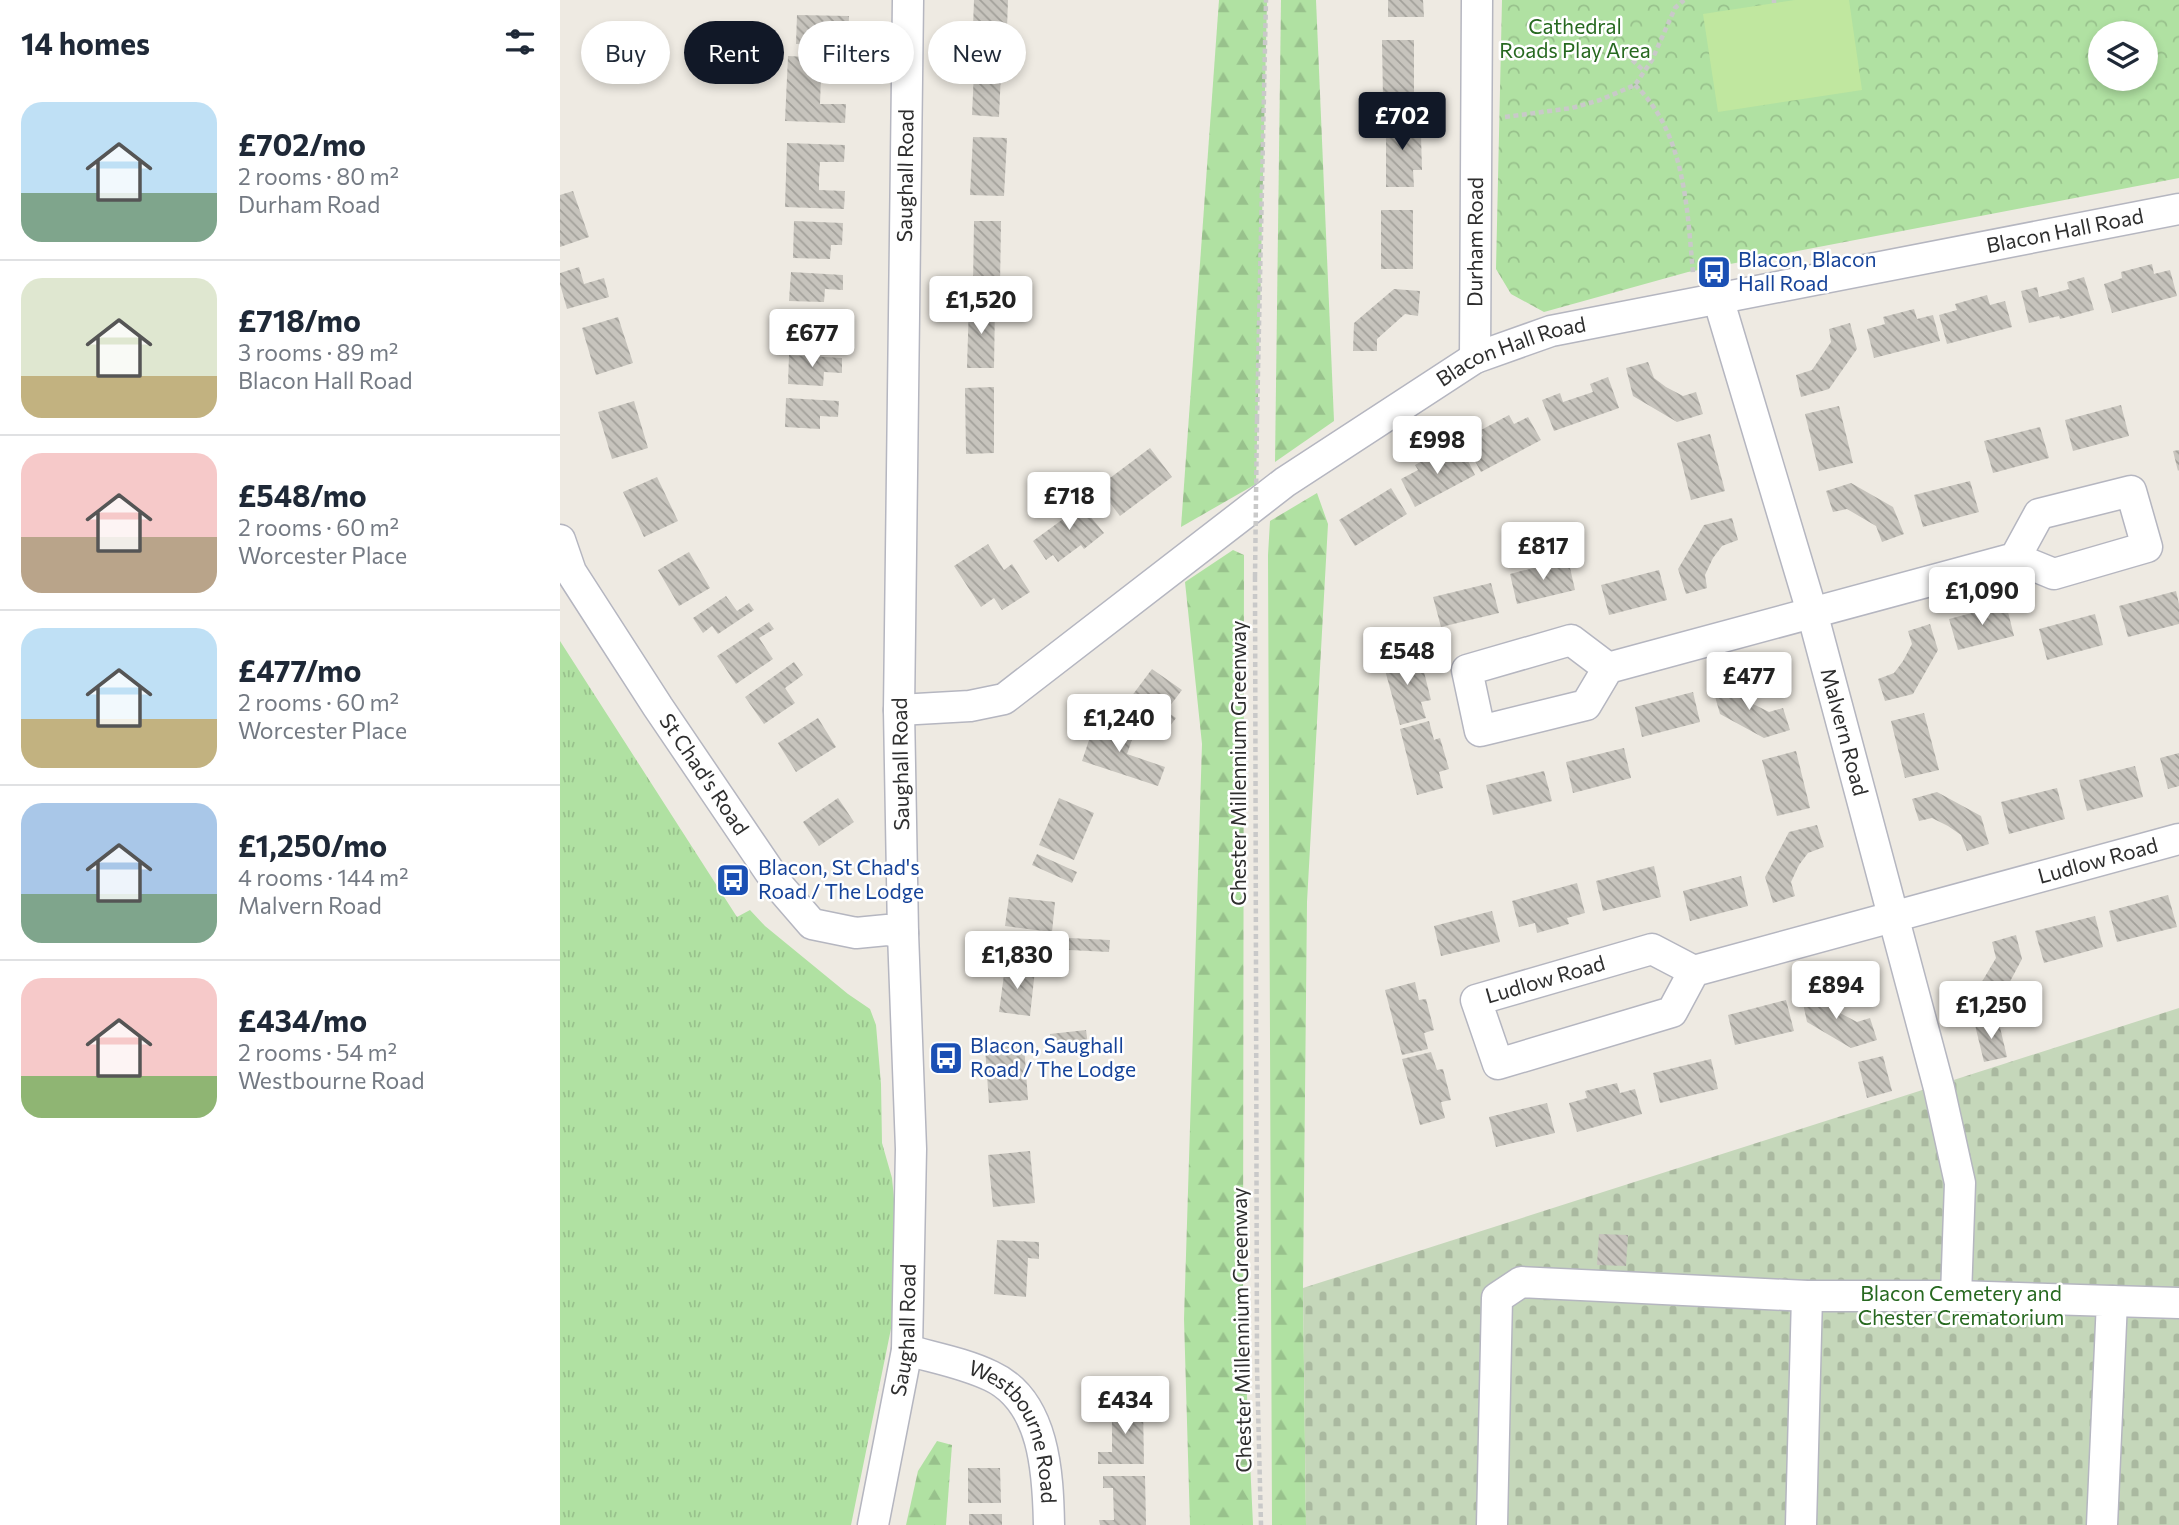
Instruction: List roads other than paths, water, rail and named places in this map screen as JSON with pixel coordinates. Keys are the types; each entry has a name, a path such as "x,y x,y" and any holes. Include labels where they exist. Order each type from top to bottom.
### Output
{"street":[{"name":"Saughall Road","path":"873,1525 907,1350 911,1149 899,710 908,0"},
{"name":"Durham Road","path":"1475,358 1477,0"},
{"name":"Blacon Hall Road","path":"899,710 970,706 1004,699 1285,482 1475,358 1551,331 2179,209"},
{"name":"Malvern Road","path":"1707,300 1812,612 1939,1088 1960,1183 1956,1296"},
{"name":"St Chad's Road","path":"560,540 571,572 658,707 780,887 812,924 856,933 887,930 903,933"},
{"path":"1608,668 2015,558"},
{"name":"Ludlow Road","path":"1694,971 1672,1012 1498,1064 1476,1000 1652,949 1694,971 2179,839"},
{"path":"1492,1525 1497,1298 1521,1282 1807,1296 1956,1296 2179,1304"},
{"path":"1801,1525 1807,1296"},
{"path":"2102,1525 2112,1301"},
{"name":"Westbourne Road","path":"907,1350 964,1365 994,1377 1016,1395 1035,1426 1042,1451 1048,1477 1049,1525"}],"place":[{"name":"Blacon, Blacon Hall Road","path":"1714,272"},
{"name":"Blacon, St Chad's Road / The Lodge","path":"733,880"},
{"name":"Blacon, Saughall Road / The Lodge","path":"946,1058"}],"park label":[{"name":"Cathedral Roads Play Area","path":"1575,39"},
{"name":"Blacon Cemetery and Chester Crematorium","path":"1961,1306"}]}
